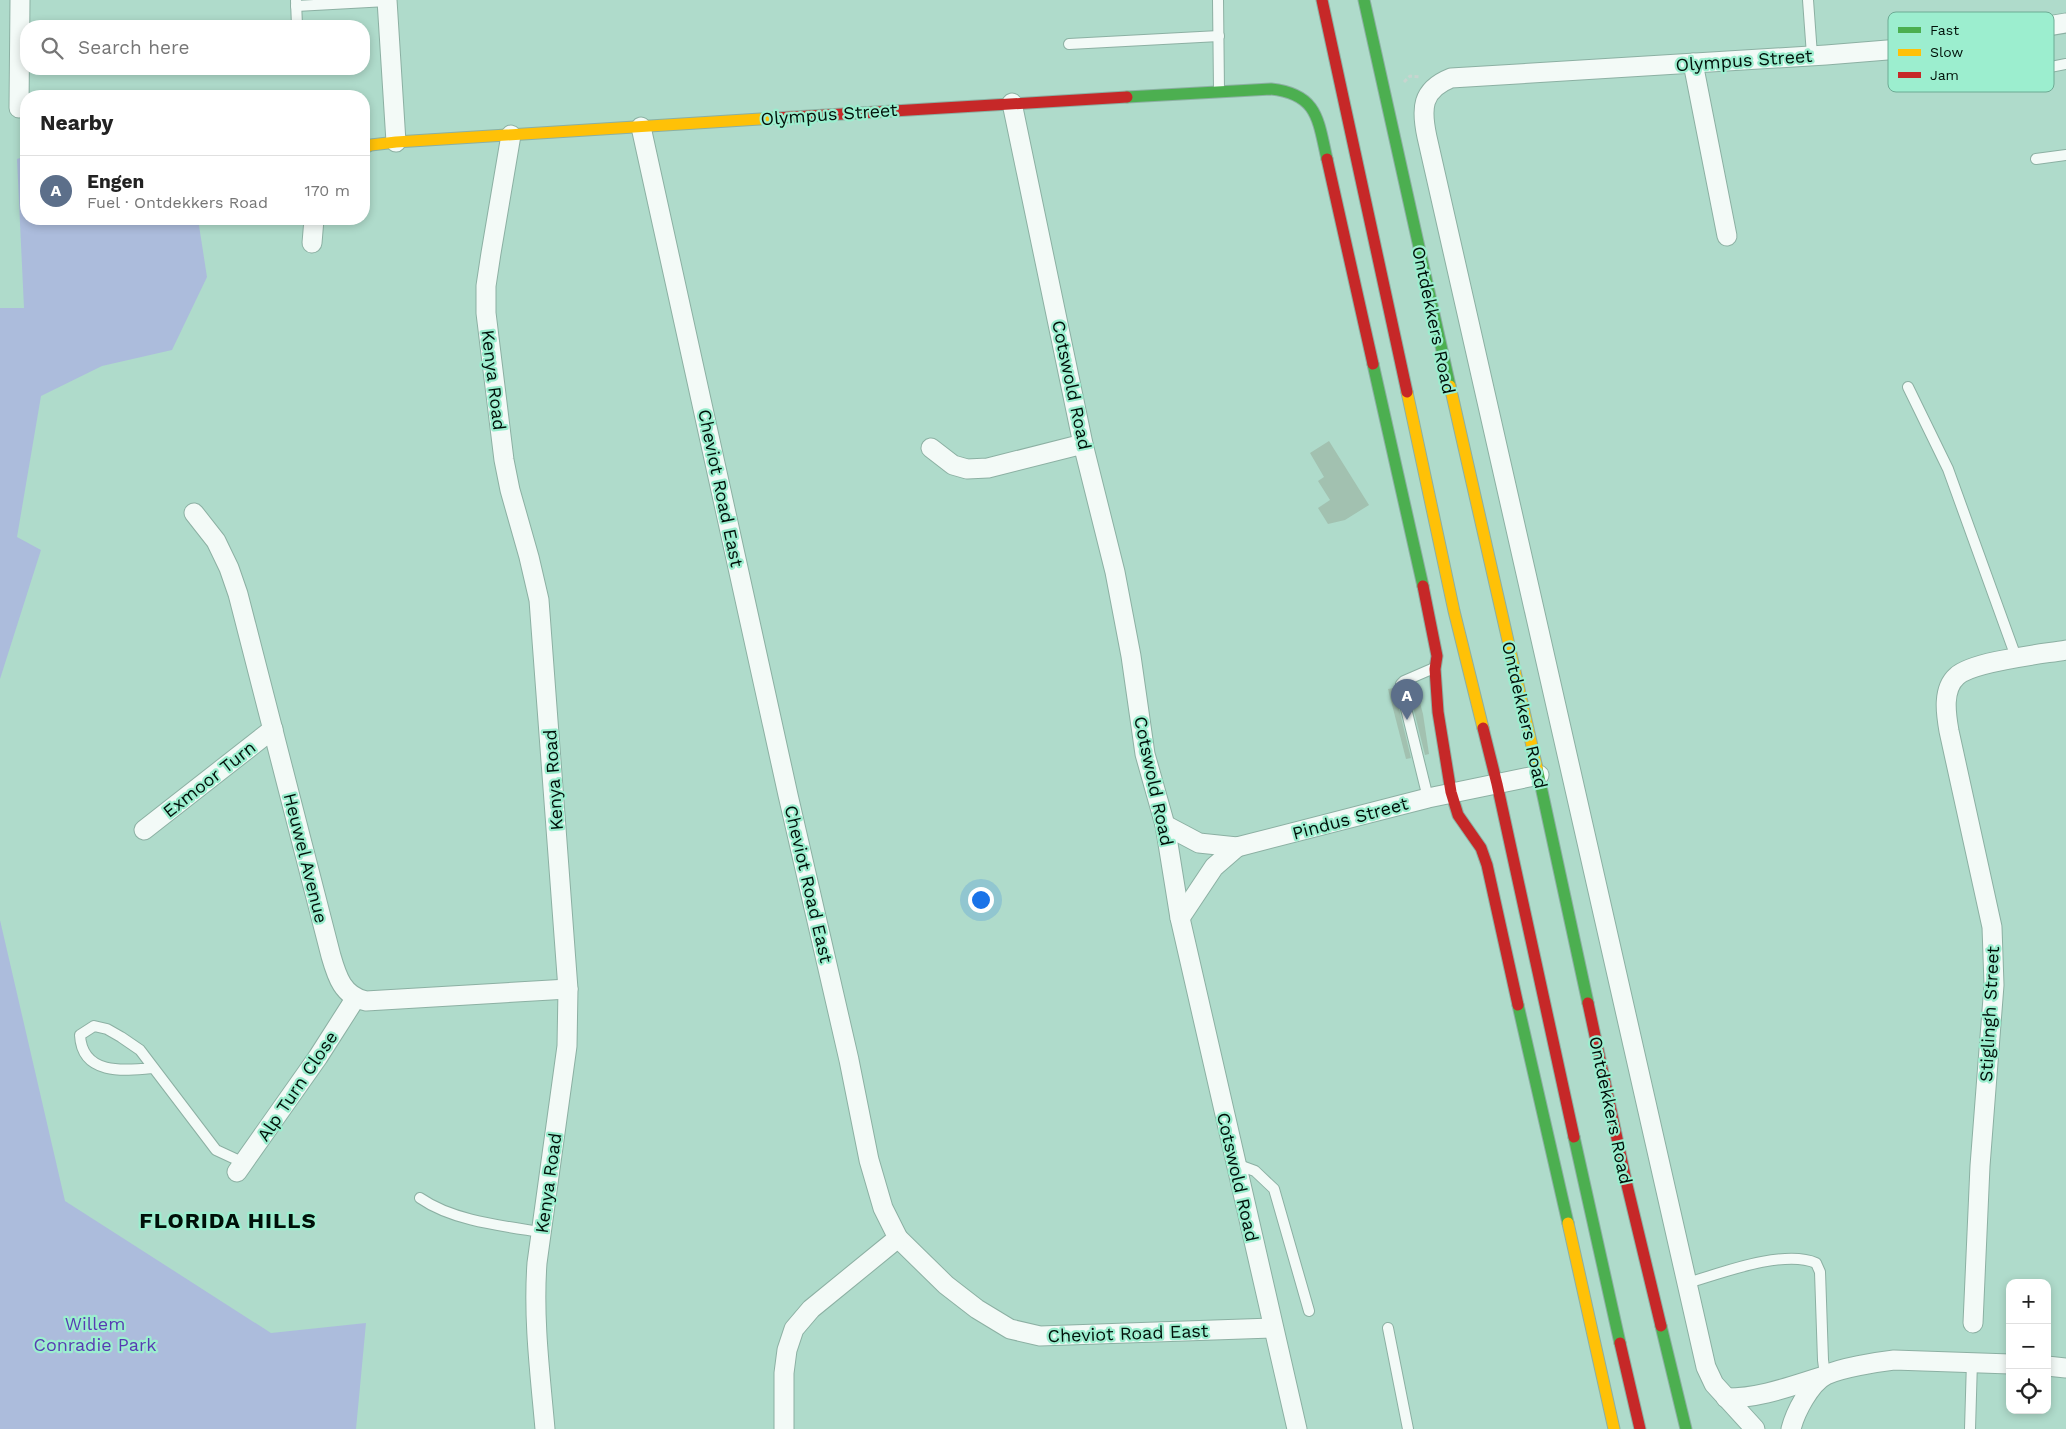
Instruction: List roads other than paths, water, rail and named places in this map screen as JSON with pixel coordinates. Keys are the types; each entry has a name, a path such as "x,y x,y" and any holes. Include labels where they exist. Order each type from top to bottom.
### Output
{"main road":[{"path":"1322,0 1454,611 1497,784 1540,987 1640,1429"},
{"name":"Ontdekkers Road","path":"1364,0 1451,396 1539,775 1626,1185 1686,1429"},
{"name":"Olympus Street","path":"370,145 396,142 1012,103 1271,89 1295,92 1311,107 1320,130 1434,636 1435,667"},
{"path":"1435,667 1438,712 1452,792 1458,815 1481,848 1487,864 1614,1429"}],"street":[{"path":"19,108 20,0"},
{"path":"387,1 396,142"},
{"name":"Olympus Street","path":"1427,97 1433,88 1451,78 1888,50"},
{"path":"1693,63 1726,236"},
{"name":"Ontdekkers Road","path":"1427,97 1423,112 1427,137 1706,1367 1714,1384 1755,1429"},
{"name":"Cotswold Road","path":"1012,103 1083,444 1115,572 1131,656 1145,754 1165,825 1180,918 1272,1328 1297,1429"},
{"name":"Cheviot Road East","path":"641,127 788,795 849,1060 869,1160 882,1208 898,1238 946,1285 977,1309 1010,1329 1040,1336 1272,1328"},
{"name":"Kenya Road","path":"511,135 488,269 486,313 504,460 539,600 568,989 567,1046 537,1263 535,1316 546,1429"},
{"path":"312,243 314,225"},
{"path":"931,448 952,465 967,469 988,468 1083,444"},
{"name":"Heuwel Avenue","path":"194,513 216,541 229,568 337,975 345,990 355,999"},
{"name":"Stiglingh Street","path":"1973,1322 1980,1166 1994,985 1992,927 1949,731 1946,714 1947,698 1950,686 1956,676 1966,670 2016,657 2066,650"},
{"name":"Exmoor Turn","path":"144,830 273,729"},
{"name":"Pindus Street","path":"1165,825 1200,843 1237,847 1452,792 1539,775"},
{"path":"1180,918 1214,866 1237,847"},
{"path":"355,999 366,1001 568,989"},
{"name":"Alp Turn Close","path":"241,1168 318,1057 355,999"},
{"path":"784,1429 784,1373 787,1350 794,1329 810,1309 898,1238"},
{"path":"1726,1398 1747,1398 1769,1393 1825,1375 1875,1362 1894,1360 2006,1364"},
{"path":"2051,1366 2066,1368"},
{"path":"1791,1429 1798,1408 1825,1375"}],"lane":[{"path":"1218,0 1218,92"},
{"path":"1808,0 1812,55"},
{"path":"297,20 296,3 387,1"},
{"path":"1069,44 1219,36"},
{"path":"2036,159 2066,155"},
{"path":"1908,387 1948,469 2016,657"},
{"path":"1428,798 1401,684 1435,667"},
{"path":"152,1068 126,1071 108,1069 96,1064 80,1045 80,1035 94,1026 107,1029 140,1050 216,1150 241,1168"},
{"path":"1235,1164 1255,1171 1274,1189 1309,1311"},
{"path":"420,1198 437,1208 494,1225 541,1232"},
{"path":"1688,1283 1756,1263 1784,1259 1810,1260 1816,1263 1820,1272 1825,1375"},
{"path":"1388,1328 1408,1429"},
{"path":"1970,1429 1972,1362"}],"place":[{"name":"Engen","path":"1407,720"}],"district":[{"name":"FLORIDA HILLS","path":"228,1220"}],"park label":[{"name":"Willem Conradie Park","path":"95,1334"}]}
